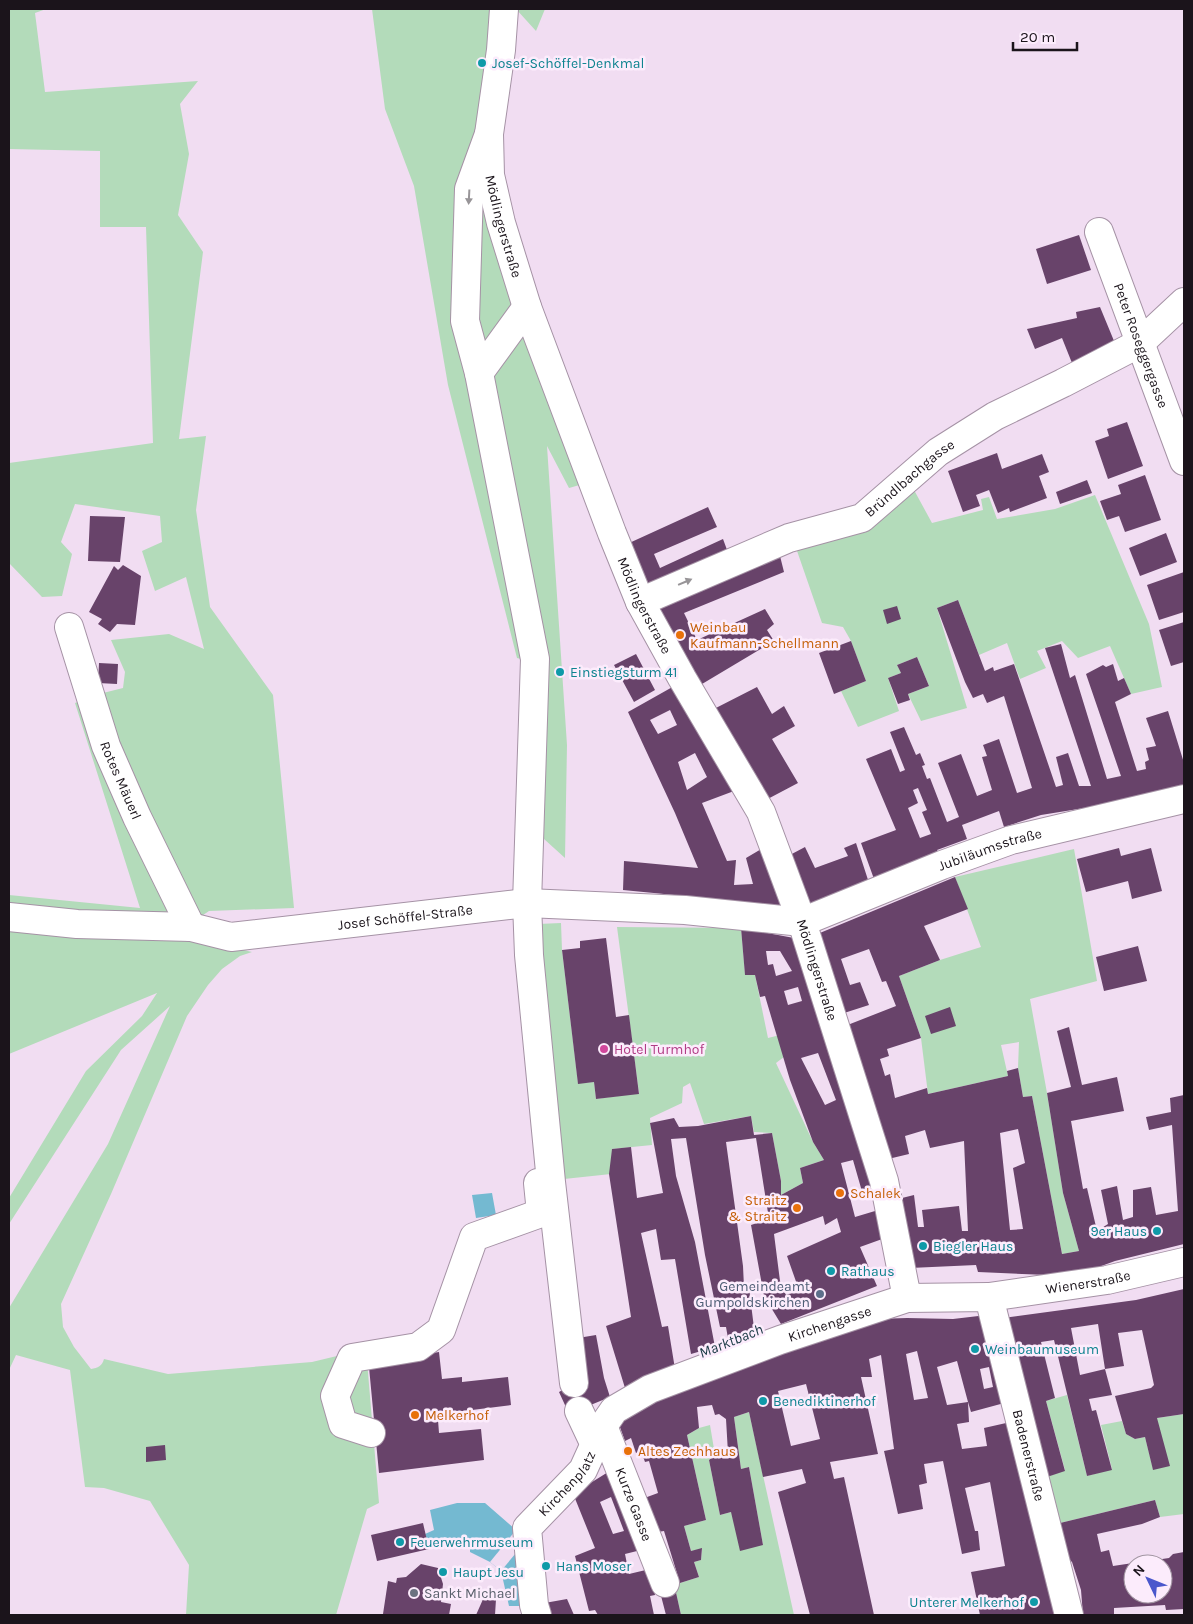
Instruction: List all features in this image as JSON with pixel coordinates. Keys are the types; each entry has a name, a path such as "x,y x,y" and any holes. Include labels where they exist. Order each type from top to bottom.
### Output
{"street":[{"name":"Mödlingerstraße","path":"504,9 501,50 489,134 490,175 501,223 527,307 640,602 760,812 802,922 884,1182 907,1298"},
{"path":"489,134 469,189 465,321 479,373 535,659 527,903 551,1182 574,1383"},
{"name":"Peter Roseggergasse","path":"1099,232 1184,461"},
{"name":"Bründlbachgasse","path":"640,602 789,538 862,518 938,452 995,416 1140,343 1184,302"},
{"path":"479,373 527,307"},
{"name":"Rotes Mäuerl","path":"69,626 106,746 191,927"},
{"name":"Jubiläumsstraße","path":"802,922 942,865 1011,840 1184,799"},
{"path":"371,1433 343,1424 335,1396 352,1358 418,1347 442,1330 474,1237 541,1213 517,954 527,903"},
{"name":"Josef Schöffel-Straße","path":"9,917 77,924 191,927 231,937 527,903 685,910 802,922"},
{"name":"Wienerstraße","path":"907,1298 989,1297 1107,1280 1184,1262"},
{"name":"Badenerstraße","path":"989,1297 1069,1615"},
{"name":"Kirchengasse","path":"604,1427 650,1390 668,1382 780,1340 907,1298"},
{"name":"Kurze Gasse","path":"579,1411 604,1427 665,1583"},
{"name":"Kirchenplatz","path":"537,1615 534,1605 527,1528 583,1470 604,1427"}],"green space":[{"path":"9,9 46,9 35,13 45,92 198,81 180,104 189,154 178,215 203,252 179,439 206,436 196,510 210,607 273,695 294,908 209,911 175,934 252,952 240,956 222,969 208,985 187,1016 111,1194 61,1304 63,1327 74,1347 91,1369 99,1366 104,1359 168,1374 312,1362 366,1349 379,1503 367,1509 336,1615 186,1615 189,1565 150,1501 104,1488 85,1487 70,1370 16,1355 9,1370 9,1308 108,1144 170,1006 121,1050 9,1224 9,1198 86,1071 142,1016 157,993 9,1054 9,895 140,908 75,703 95,695 123,688 125,672 111,640 169,634 204,649 186,577 155,591 142,551 162,542 160,516 75,504 61,542 72,554 62,596 42,597 9,563 9,463 153,443 146,227 100,227 100,151 9,149"},
{"path":"372,9 492,9 487,68 477,136 583,484 569,488 547,446 567,745 565,858 544,839 545,665 517,658 448,385 414,186 385,109"},
{"path":"516,9 545,9 536,31"},
{"path":"914,490 932,523 983,510 981,499 989,497 997,519 1055,509 1095,495 1149,624 1162,687 1131,694 1110,646 1078,658 1062,641 1037,651 1046,668 1020,679 1007,643 979,655 958,600 937,608 967,708 921,721 908,694 929,686 917,657 897,665 901,673 888,678 899,711 858,727 841,691 866,681 851,641 843,627 822,623 796,548"},
{"path":"1074,849 1097,981 1030,999 1063,1193 1079,1251 1062,1254 1032,1096 1023,1097 1018,1068 1019,1042 1001,1045 1008,1076 928,1094 921,1038 899,976 981,947 955,877"},
{"path":"561,923 562,950 578,1083 594,1082 596,1099 639,1093 617,927 741,928 745,974 755,975 768,1038 788,1033 793,1050 776,1063 813,1142 824,1160 800,1168 803,1183 781,1195 781,1181 772,1133 754,1132 751,1116 704,1124 690,1083 683,1087 682,1103 650,1118 652,1145 612,1149 611,1174 564,1179 538,924"},
{"path":"1067,1395 1087,1476 1112,1469 1101,1425 1122,1421 1126,1434 1135,1439 1145,1437 1153,1469 1157,1418 1184,1414 1184,1514 1160,1517 1155,1500 1056,1524 1044,1478 1065,1470 1046,1401"},
{"path":"749,1412 794,1615 681,1615 675,1588 680,1583 699,1577 694,1562 701,1560 702,1549 691,1551 684,1526 706,1520 687,1435 699,1428 710,1425 715,1455 709,1460 720,1515 731,1512 763,1545 749,1467 741,1469 734,1417"}],"water":[{"path":"492,1193 496,1215 476,1218 472,1195"},
{"path":"457,1503 485,1503 516,1530 528,1606 509,1606 501,1571 490,1562 470,1552 470,1541 429,1549 425,1534 434,1530 430,1510"}],"pier":[{"path":"516,1530 521,1547 501,1571 490,1562"}],"building":[{"path":"1079,235 1091,270 1047,284 1036,249"},
{"path":"1100,307 1119,353 1067,375 1064,367 1072,363 1062,338 1035,349 1027,329 1077,318 1076,312"},
{"path":"1127,422 1143,466 1108,479 1095,441 1109,436 1107,429"},
{"path":"997,453 1002,469 1042,454 1049,472 1039,476 1047,498 1010,512 1009,508 998,513 989,490 976,495 980,506 963,512 948,471"},
{"path":"1145,475 1161,520 1125,532 1119,516 1107,520 1100,501 1121,494 1118,485"},
{"path":"1087,480 1092,493 1060,504 1056,492"},
{"path":"708,507 717,527 654,554 660,568 723,539 730,558 650,592 627,544"},
{"path":"90,516 125,517 120,562 88,561"},
{"path":"1166,533 1177,562 1140,576 1129,548"},
{"path":"779,552 784,572 684,613 697,640 765,609 774,624 767,630 774,641 697,687 655,604"},
{"path":"123,565 141,576 135,625 117,624 110,632 98,624 102,619 89,612 114,566 118,570"},
{"path":"1184,572 1184,612 1159,620 1147,585"},
{"path":"958,600 985,671 993,667 994,671 1014,664 1056,787 1063,785 1056,757 1068,753 1079,786 1091,786 1045,648 1061,644 1070,678 1075,675 1107,779 1121,776 1086,674 1103,665 1106,667 1113,664 1118,681 1124,678 1131,694 1115,702 1137,771 1146,769 1145,762 1149,760 1146,748 1156,746 1146,718 1168,711 1184,763 1184,787 1097,806 1041,815 1004,827 999,811 962,825 967,839 937,850 939,853 874,879 861,843 896,830 866,759 891,749 900,772 905,770 890,732 904,727 916,755 920,753 925,765 922,766 927,779 930,778 947,822 959,817 938,763 961,754 977,796 992,790 982,757 987,756 983,745 999,739 1017,793 1032,788 1004,696 987,703 983,694 973,698 937,608","holes":["918,788 927,810 922,812 931,834 920,838 908,808 918,803 913,790"]},
{"path":"897,606 901,619 887,624 883,610"},
{"path":"1184,622 1184,662 1171,666 1159,630"},
{"path":"851,641 866,681 834,694 819,653"},
{"path":"636,654 655,690 634,702 614,665"},
{"path":"917,657 929,686 908,694 910,700 898,704 888,678 901,673 897,665"},
{"path":"99,663 118,664 117,684 98,683"},
{"path":"676,685 734,791 702,803 727,861 736,860 734,885 753,884 746,858 763,848 787,906 623,890 624,861 698,868 675,813 628,712","holes":["670,710 677,725 658,734 650,720","695,753 707,777 687,790 678,762"]},
{"path":"757,687 772,714 784,706 795,726 772,739 798,783 762,802 710,711"},
{"path":"856,843 870,886 810,909 788,856 805,847 815,868 848,856 844,848"},
{"path":"1119,848 1121,856 1151,848 1162,891 1132,899 1128,881 1086,892 1077,859"},
{"path":"955,877 968,909 924,926 940,960 899,976 921,1038 887,1049 889,1056 880,1059 885,1076 890,1074 895,1098 927,1088 928,1094 1008,1076 1007,1071 1018,1068 1023,1097 1032,1096 1062,1254 1079,1251 1063,1193 1047,1093 1071,1087 1057,1031 1069,1027 1082,1085 1117,1077 1124,1111 1071,1121 1083,1189 1087,1188 1097,1231 1108,1224 1101,1190 1117,1186 1123,1220 1133,1217 1133,1190 1151,1187 1156,1215 1178,1211 1172,1125 1149,1130 1146,1117 1171,1112 1170,1098 1184,1095 1184,1244 1115,1261 1085,1272 1047,1275 978,1272 976,1265 910,1268 894,1200 914,1195 918,1227 924,1227 922,1210 959,1206 962,1231 968,1231 964,1141 930,1148 925,1130 905,1136 909,1154 884,1160 845,1026 896,1006 886,981 882,982 869,949 841,959 850,985 860,982 869,1005 841,1014 815,935","holes":["1018,1129 1025,1163 1013,1168 1023,1229 1010,1230 1000,1133"]},
{"path":"741,928 794,938 858,1123 854,1134 860,1137 877,1191 863,1195 853,1160 841,1163 855,1217 875,1211 885,1238 860,1247 877,1286 781,1324 764,1296 751,1225 769,1219 756,1138 726,1142 743,1266 744,1287 749,1288 755,1336 729,1344 726,1327 720,1327 705,1255 686,1138 671,1139 676,1176 695,1242 715,1347 691,1354 675,1259 661,1260 656,1229 641,1233 662,1327 668,1326 675,1369 625,1388 606,1326 631,1317 609,1174 612,1149 631,1147 637,1198 663,1193 650,1123 674,1118 679,1127 698,1126 751,1116 754,1135 772,1133 781,1181 781,1195 803,1183 800,1168 824,1160 813,1142 790,1080 765,996 760,997 755,975 745,975","holes":["766,951 780,951 792,971 776,976 773,964 768,965","798,987 802,1001 788,1005 784,991","818,1053 836,1100 825,1105 801,1058","823,1216 825,1225 837,1218 841,1232 787,1256 799,1290 786,1295 780,1281 774,1234"]},
{"name":"Hotel Turmhof","path":"606,938 616,1017 629,1015 639,1094 596,1099 594,1082 578,1084 562,950 580,948 580,941"},
{"path":"1138,946 1147,981 1104,991 1096,957"},
{"path":"950,1007 956,1026 931,1034 925,1016"},
{"path":"1184,1289 1184,1414 1157,1418 1170,1466 1153,1470 1145,1437 1135,1439 1126,1434 1115,1396 1151,1388 1154,1385 1142,1330 1118,1333 1124,1366 1105,1369 1112,1395 1089,1399 1092,1411 1096,1410 1112,1470 1087,1476 1054,1340 1041,1342 1055,1398 1046,1401 1065,1471 1044,1478 1003,1318 1136,1300","holes":["1098,1324 1105,1369 1080,1375 1071,1328"]},
{"path":"987,1315 1008,1402 971,1412 968,1402 969,1422 957,1424 962,1449 987,1446 984,1428 1015,1421 1056,1615 980,1615 971,1572 1005,1566 990,1482 965,1488 975,1531 978,1531 980,1550 962,1554 943,1461 924,1464 927,1483 919,1485 923,1509 898,1514 884,1451 894,1449 881,1355 869,1359 872,1377 861,1377 878,1454 830,1462 834,1479 844,1477 874,1615 810,1615 778,1492 806,1483 802,1469 763,1477 749,1412 734,1417 741,1469 749,1467 763,1545 740,1551 731,1512 720,1515 709,1460 715,1455 728,1453 726,1419 719,1414 715,1415 712,1405 697,1407 699,1428 687,1435 706,1520 684,1526 691,1551 702,1548 701,1560 694,1562 699,1577 680,1583 664,1531 651,1533 639,1500 658,1493 649,1461 645,1462 641,1451 636,1453 631,1438 625,1441 617,1419 630,1410 875,1319 953,1319","holes":["917,1351 928,1398 914,1400 906,1354","957,1361 968,1402 947,1405 937,1367","989,1367 993,1387 984,1389 980,1369","806,1384 820,1439 791,1446 778,1391"]},
{"path":"596,1335 604,1378 610,1397 570,1416 559,1392 584,1378 578,1338"},
{"name":"Melkerhof","path":"439,1352 442,1379 462,1377 462,1382 508,1377 511,1405 456,1412 457,1417 438,1420 439,1433 481,1429 484,1460 379,1473 369,1367 421,1361 421,1355"},
{"path":"165,1445 166,1460 146,1462 146,1447"},
{"path":"613,1469 645,1549 625,1554 629,1574 650,1569 655,1595 650,1596 654,1615 598,1615 595,1610 589,1611 575,1556 595,1548 574,1496 576,1492","holes":["611,1497 624,1531 613,1534 600,1502"]},
{"path":"1155,1500 1160,1517 1142,1524 1097,1534 1101,1552 1109,1550 1113,1566 1123,1564 1123,1604 1173,1604 1173,1554 1184,1552 1184,1609 1166,1610 1165,1605 1114,1608 1114,1615 1083,1615 1081,1590 1072,1562 1067,1557 1056,1524"},
{"name":"Feuerwehrmuseum","path":"423,1523 429,1549 377,1561 371,1535"},
{"name":"Sankt Michael","path":"421,1564 438,1568 443,1584 441,1602 451,1604 449,1615 383,1614 388,1581 396,1583 397,1578 406,1577"},
{"path":"675,1588 681,1615 666,1615 660,1592"},
{"path":"484,1597 496,1599 495,1615 476,1615"},
{"path":"567,1599 574,1615 543,1615 539,1604"}],"place":[{"name":"Josef-Schöffel-Denkmal","path":"482,63"},
{"name":"Weinbau Kaufmann-Schellmann","path":"680,635"},
{"name":"Einstiegsturm 41","path":"560,672"},
{"name":"Hotel Turmhof","path":"604,1049"},
{"name":"Schalek","path":"840,1193"},
{"name":"Straitz & Straitz","path":"797,1208"},
{"name":"9er Haus","path":"1157,1231"},
{"name":"Biegler Haus","path":"923,1246"},
{"name":"Rathaus","path":"831,1271"},
{"name":"Gemeindeamt Gumpoldskirchen","path":"820,1294"},
{"name":"Weinbaumuseum","path":"975,1349"},
{"name":"Benediktinerhof","path":"763,1401"},
{"name":"Melkerhof","path":"415,1415"},
{"name":"Altes Zechhaus","path":"628,1451"},
{"name":"Feuerwehrmuseum","path":"400,1542"},
{"name":"Hans Moser","path":"546,1566"},
{"name":"Haupt Jesu","path":"443,1572"},
{"name":"Sankt Michael","path":"414,1593"},
{"name":"Unterer Melkerhof","path":"1034,1602"}],"water label":[{"name":"Marktbach","path":"731,1341"}]}
